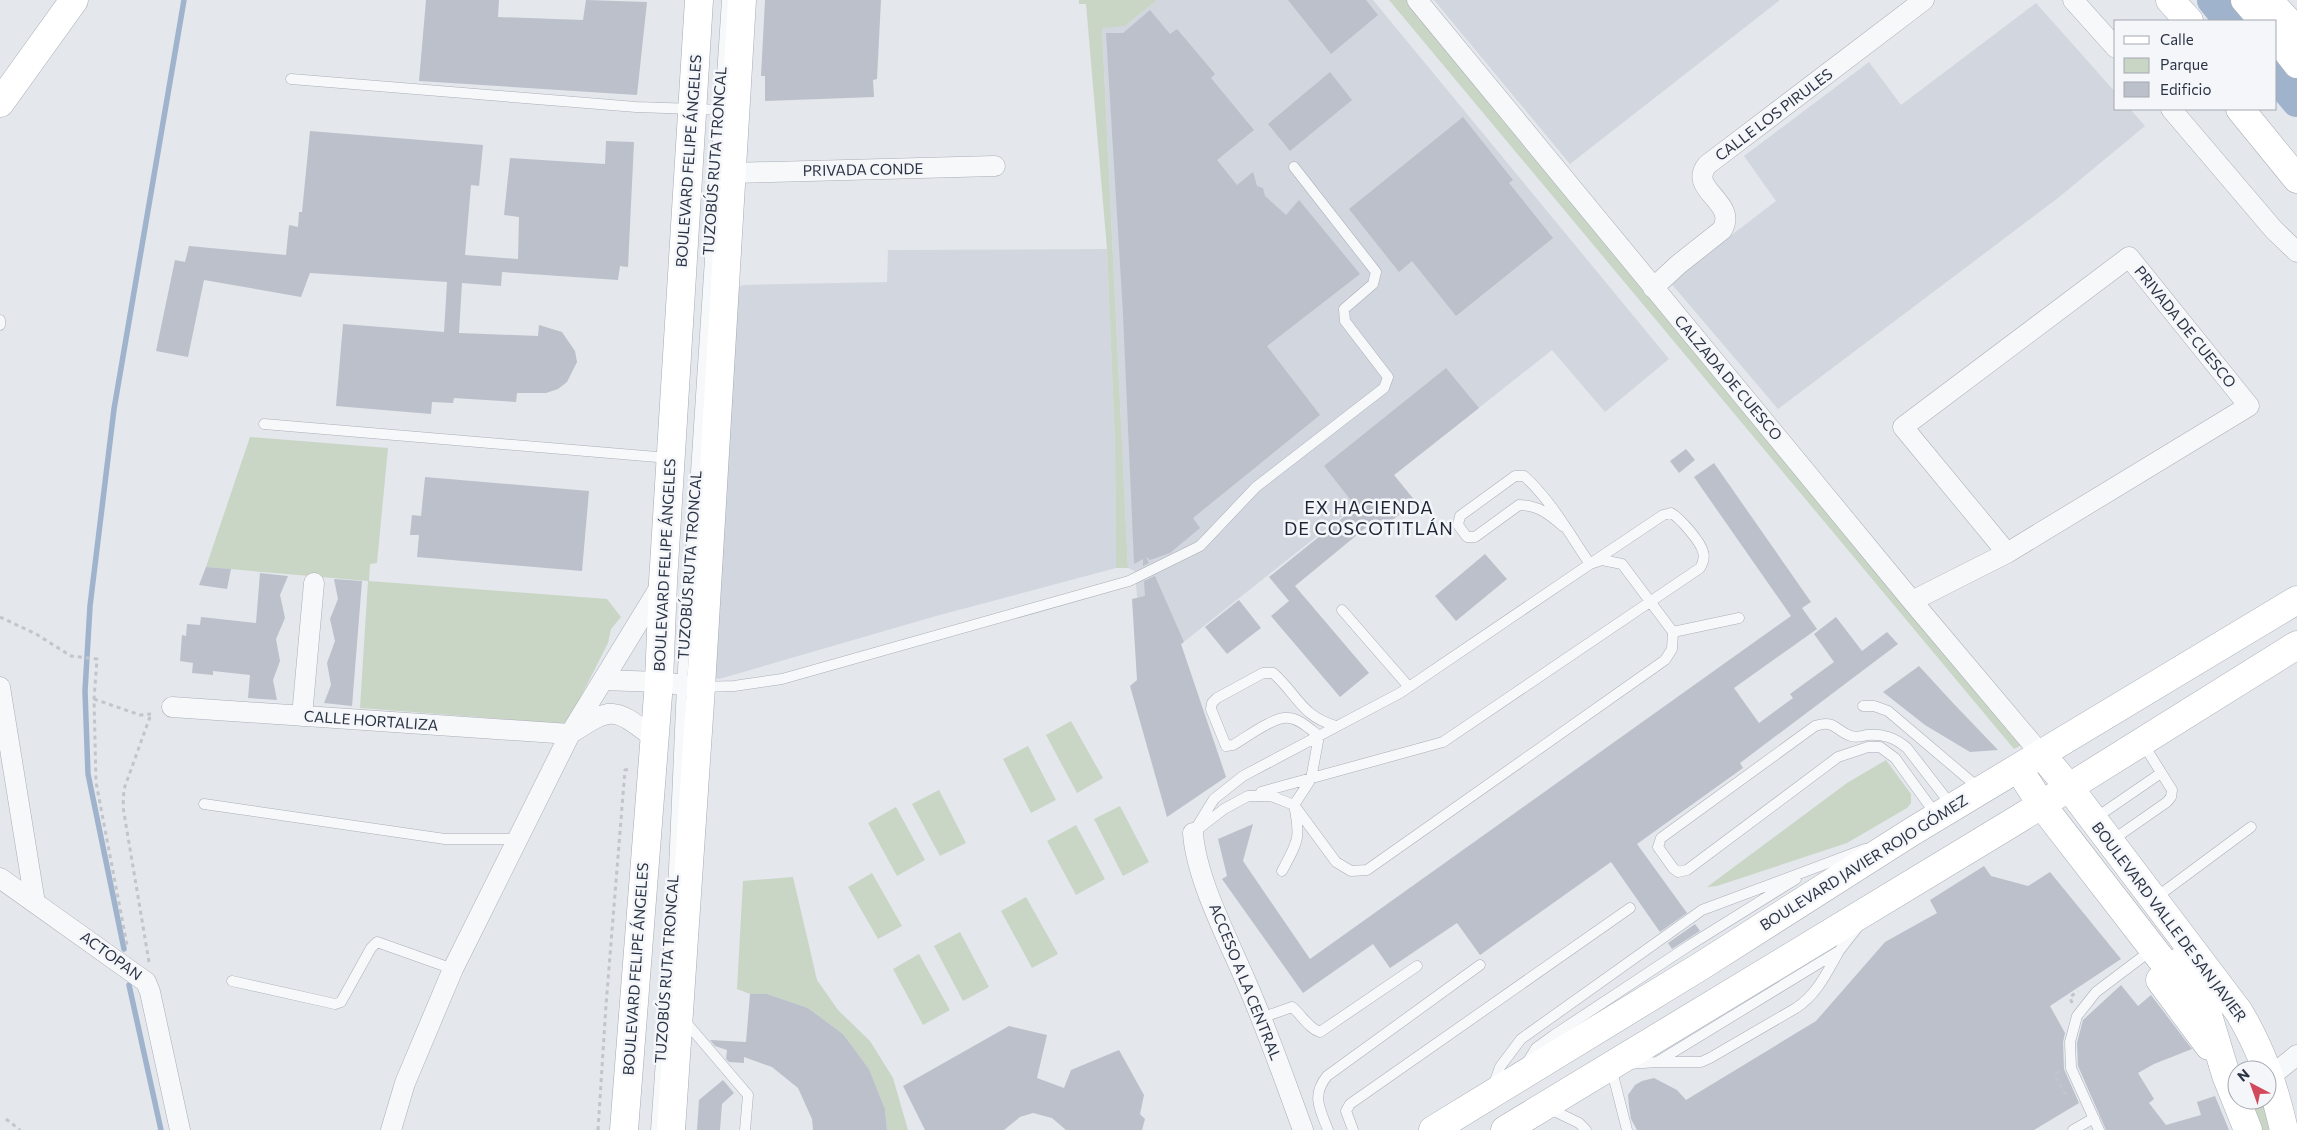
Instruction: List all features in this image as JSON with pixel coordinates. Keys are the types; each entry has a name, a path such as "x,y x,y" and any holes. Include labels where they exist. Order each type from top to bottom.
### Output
{"main road":[{"path":"0,103 74,0"},
{"name":"BOULEVARD FELIPE ÁNGELES","path":"671,1130 679,1014 677,684 731,173 712,110 699,0"},
{"path":"2153,0 2167,20"},
{"path":"2170,0 2188,20"},
{"path":"2245,0 2261,20"},
{"path":"2268,0 2297,31"},
{"name":"BOULEVARD FELIPE ÁNGELES","path":"624,1130 654,738 677,684 663,582 670,458 712,110 737,2"},
{"path":"2277,39 2297,64"},
{"path":"2241,110 2297,179"},
{"path":"2264,110 2297,150"},
{"name":"BOULEVARD JAVIER ROJO GÓMEZ","path":"1433,1130 1701,966 1913,831 2297,600"},
{"path":"1505,1130 2048,800 2297,645"},
{"name":"BOULEVARD VALLE DE SAN JAVIER","path":"2015,770 2048,800 2186,990 2246,1060"},
{"name":"BOULEVARD VALLE DE SAN JAVIER","path":"2048,800 2093,820 2239,1012 2261,1053 2262,1060"},
{"name":"BOULEVARD VALLE DE SAN JAVIER","path":"2048,800 2141,958 2196,1025 2226,1075"},
{"name":"BOULEVARD VALLE DE SAN JAVIER","path":"2207,1013 2226,1075 2248,1130"},
{"name":"BOULEVARD VALLE DE SAN JAVIER","path":"2275,1110 2283,1130"}],"street":[{"name":"CALZADA DE CUESCO","path":"1417,0 1912,601 2015,770"},
{"name":"CALLE LOS PIRULES","path":"1653,288 1679,264 1722,230 1726,224 1725,212 1704,184 1702,171 1707,165 1924,0"},
{"path":"2073,0 2114,46"},
{"path":"2172,110 2274,230 2297,252"},
{"name":"PRIVADA CONDE","path":"731,173 995,166"},
{"name":"PRIVADA DE CUESCO","path":"1912,601 2007,553 2249,406 2129,257 1903,427 2007,553"},
{"path":"390,1130 405,1083 453,969 570,734 663,582"},
{"path":"302,716 314,583"},
{"path":"603,680 677,684"},
{"path":"0,687 35,903"},
{"name":"CALLE HORTALIZA","path":"172,707 570,734"},
{"path":"570,734 598,715 616,714 630,720 654,738"},
{"name":"ACCESO A LA CENTRAL","path":"1194,833 1201,872 1261,1018 1303,1130"},
{"name":"ACTOPAN","path":"0,878 139,976 150,992 180,1130"},
{"path":"2277,1070 2297,1055"}],"lane":[{"name":"TUZOBÚS RUTA TRONCAL","path":"656,1130 673,892 677,684 712,110 707,50"},
{"path":"291,79 636,108 712,110"},
{"name":"TUZOBÚS RUTA TRONCAL","path":"641,1056 677,684 712,110"},
{"path":"677,684 734,686 782,678 1130,581 1200,546 1256,487 1384,388 1388,376 1345,321 1344,310 1373,284 1376,272 1294,167"},
{"path":"0,320 0,325"},
{"path":"264,424 670,458"},
{"path":"1564,527 1546,512 1528,505 1519,505 1475,537 1467,537 1458,525 1460,516 1515,476 1524,476 1532,484 1564,527 1590,564"},
{"path":"1671,513 1679,517 1703,552 1704,560 1700,568 1443,742 1248,796 1224,809 1194,833 1204,812 1214,799 1243,776 1400,693 1662,515 1671,513"},
{"path":"1248,796 1271,796 1294,805 1336,862 1351,871 1366,870 1665,660 1672,649 1672,632 1622,564 1602,560 1590,564"},
{"path":"1342,610 1409,687"},
{"path":"1672,632 1739,618"},
{"path":"1319,736 1300,721 1289,718 1274,721 1233,745 1226,746 1211,709 1212,703 1217,698 1263,673 1273,673 1309,714 1320,722 1336,726"},
{"path":"1863,706 1874,706 1888,711 1902,721 2015,770"},
{"path":"1825,723 1835,725 1850,736 1886,735 1898,740 1907,748 1945,812 1895,758 1880,747 1868,747 1838,757 1687,870 1678,872 1658,847 1661,838 1815,726 1825,723"},
{"path":"1282,871 1295,847 1299,830 1294,805 1312,779 1319,736"},
{"path":"2110,842 2167,802 2171,796 2172,790 2142,741"},
{"path":"2093,820 2161,773"},
{"path":"204,804 445,839 518,840"},
{"path":"2154,900 2251,827"},
{"path":"1490,1095 1500,1067 1521,1039 1702,910 1913,831"},
{"path":"1516,1080 1536,1048 1690,945 1816,866"},
{"path":"1627,1130 1610,1066 1656,1062 1701,1062 1796,1008 1809,999 1820,985 1839,951 1872,907"},
{"path":"1353,1130 1346,1111 1350,1104 1630,908"},
{"path":"232,980 335,1004 341,1002 371,948 377,942 453,969"},
{"path":"1656,1062 1839,951"},
{"path":"2100,1130 2070,1068 2070,1042 2076,1016 2096,992 2141,958"},
{"path":"1328,1130 1317,1096 1319,1086 1327,1076 1480,965"},
{"path":"1261,1018 1292,1007 1301,1014 1312,1029 1320,1032 1417,966"},
{"path":"679,1014 748,1095 745,1130"},
{"path":"1545,1106 1579,1123 1586,1130"},
{"path":"2073,1130 2094,1118"}],"path":[{"path":"0,617 74,657 97,659 94,699 96,782 139,976 150,968 123,807 124,789 150,714"},
{"path":"94,699 140,715 172,707"},
{"path":"6,1119 20,1130"}],"shaded area":[{"path":"1157,0 1373,0 1669,359 1605,412 1552,350 1137,679 1137,597 1135,571 1128,568 1102,27 1125,26"},
{"path":"1434,0 1780,0 1570,164"},
{"path":"2036,3 2114,91 2114,110 2131,110 2145,126 2058,198 1778,409 1670,282 1776,201 1744,156 1869,62 1901,105"},
{"path":"1107,249 1115,444 1116,568 936,616 719,679 709,676 729,292 743,285 887,282 888,250"}],"green space":[{"path":"1079,0 1157,0 1125,26 1102,28 1128,568 1116,568 1115,444 1107,249 1086,4 1079,4"},
{"path":"1389,0 1415,0 2026,743 2014,749"},
{"path":"250,437 388,448 377,563 370,564 369,581 607,599 621,617 611,629 608,643 567,724 360,708 368,581 206,567"},
{"path":"1071,721 1103,778 1077,793 1046,735"},
{"path":"1028,746 1056,800 1031,813 1003,759"},
{"path":"1886,760 1911,794 1911,803 1907,808 1847,843 1717,886 1707,887 1847,783"},
{"path":"939,790 966,843 940,856 912,804"},
{"path":"1120,806 1149,862 1123,876 1094,819"},
{"path":"896,807 925,860 897,876 868,823"},
{"path":"1076,825 1105,879 1076,895 1047,841"},
{"path":"872,873 902,926 878,939 848,887"},
{"path":"793,877 817,980 838,1010 870,1041 893,1078 908,1130 887,1130 885,1109 869,1069 843,1034 808,1008 767,994 750,994 737,989 743,881"},
{"path":"1026,897 1058,954 1032,968 1001,911"},
{"path":"960,932 989,987 963,1001 934,946"},
{"path":"919,954 950,1010 923,1025 893,969"},
{"path":"2255,1110 2265,1110 2273,1130 2262,1130"}],"building":[{"path":"426,0 499,0 498,17 583,20 586,0 647,2 637,95 419,81"},
{"path":"765,0 881,0 877,79 873,80 874,97 765,101 765,76 761,76"},
{"path":"1288,0 1366,0 1378,15 1331,54"},
{"path":"1150,10 1170,34 1177,29 1215,74 1211,78 1254,130 1217,160 1237,185 1253,172 1257,186 1263,188 1265,196 1286,215 1299,200 1360,274 1267,346 1320,415 1193,518 1200,528 1170,553 1150,560 1146,557 1149,563 1143,566 1143,559 1134,564 1123,314 1106,33 1123,33"},
{"path":"1330,72 1352,100 1290,151 1268,124"},
{"path":"1463,117 1513,180 1509,183 1553,238 1456,316 1412,261 1399,272 1349,209"},
{"path":"310,131 483,145 479,186 471,185 465,255 518,259 519,217 504,215 510,158 605,164 606,141 634,142 628,267 620,266 618,280 502,272 501,286 462,283 459,333 538,336 539,325 562,332 575,351 577,362 567,382 558,389 546,393 517,393 516,402 454,398 453,403 432,402 431,414 336,406 343,324 444,332 447,282 310,273 301,297 204,280 188,357 156,351 175,260 185,262 189,246 286,255 289,225 298,227 299,212 302,212"},
{"path":"1446,368 1479,408 1394,475 1416,502 1387,524 1383,519 1371,529 1369,525 1295,586 1369,673 1340,697 1271,616 1289,601 1269,577 1356,507 1324,466"},
{"path":"1686,449 1695,460 1679,473 1670,461"},
{"path":"1714,463 1811,602 1802,608 1817,629 1734,688 1759,723 1793,698 1790,694 1834,662 1814,634 1836,617 1862,651 1887,632 1898,644 1740,763 1743,768 1637,844 1687,913 1660,932 1611,862 1480,955 1457,923 1390,968 1373,944 1303,993 1222,879 1227,876 1218,839 1253,824 1243,861 1310,959 1791,616 1694,477"},
{"path":"425,477 589,491 582,571 417,557 419,535 410,535 412,515 421,516"},
{"path":"1485,554 1507,579 1456,621 1435,596"},
{"path":"206,567 231,569 227,589 199,585"},
{"path":"260,573 288,576 280,595 285,618 276,639 280,661 273,680 277,700 248,698 250,675 213,671 213,675 192,673 193,663 180,661 182,635 186,636 187,624 200,625 201,617 256,623"},
{"path":"1155,576 1184,642 1181,644 1226,777 1167,817 1130,686 1137,680 1132,599 1145,596 1144,581"},
{"path":"334,579 362,581 352,706 324,703 331,685 327,663 335,641 330,619 338,599"},
{"path":"1239,600 1261,628 1227,654 1205,627"},
{"path":"1919,666 1998,750 1970,752 1925,725 1883,692"},
{"path":"1984,866 1991,876 2028,886 2050,872 2121,959 2050,1006 2065,1033 2063,1042 2064,1069 2079,1103 2034,1130 1637,1130 1631,1119 1628,1095 1635,1085 1654,1078 1677,1090 1686,1100 1816,1021 1885,942 1937,913 1930,900"},
{"path":"1695,924 1700,931 1672,949 1668,943"},
{"path":"2121,985 2138,1006 2151,995 2192,1049 2154,1064 2138,1073 2154,1099 2149,1103 2166,1125 2201,1115 2197,1102 2215,1096 2229,1130 2106,1130 2078,1066 2077,1043 2083,1020"},
{"path":"750,994 767,994 808,1008 843,1034 869,1069 885,1109 887,1130 813,1130 812,1119 798,1088 772,1067 744,1057 744,1063 729,1062 726,1059 727,1050 715,1046 710,1040 746,1042"},
{"path":"1009,1026 1047,1035 1037,1078 1064,1088 1071,1070 1119,1050 1144,1095 1140,1114 1145,1119 1142,1130 1066,1130 1052,1118 1033,1113 1020,1117 1004,1130 925,1130 903,1086"},
{"path":"723,1080 734,1093 722,1104 720,1130 697,1130 699,1100"}],"waterway":[{"path":"124,949 88,774 85,691 90,606 114,409 184,0"},
{"path":"2213,0 2229,20"},
{"path":"2277,77 2297,101"},
{"path":"129,985 161,1130"}],"district":[{"name":"EX HACIENDA DE COSCOTITLÁN","path":"1369,518"}]}
